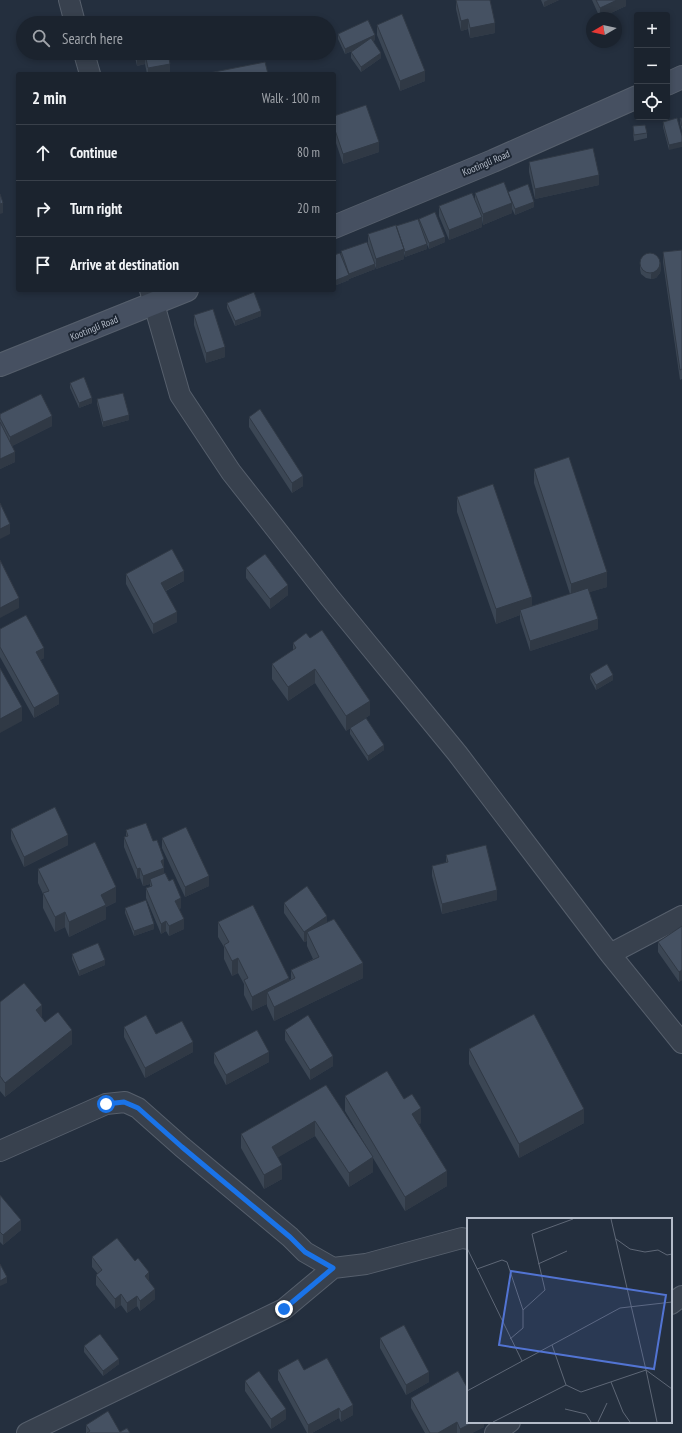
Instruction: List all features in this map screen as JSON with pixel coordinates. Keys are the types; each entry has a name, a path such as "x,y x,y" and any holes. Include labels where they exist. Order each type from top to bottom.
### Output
{"street":[{"path":"68,0 73,16"},
{"path":"86,60 89,72"},
{"path":"670,83 682,77"},
{"name":"Kootingli Road","path":"336,226 634,98"},
{"name":"Kootingli Road","path":"0,365 152,297 177,292"},
{"path":"152,297 180,396 231,472 330,598 457,753 610,954 682,1044"},
{"path":"610,954 682,916"},
{"path":"0,1151 106,1104 124,1102 138,1108 182,1147 290,1237 305,1252 333,1268"},
{"path":"27,1433 284,1309 333,1268 366,1264 462,1238 467,1239"},
{"path":"672,1303 682,1296"},
{"path":"495,1433 509,1423"}],"building":[{"path":"456,0 490,0 495,23 470,28 468,19 461,21"},
{"path":"596,0 617,0 600,8"},
{"path":"402,14 425,71 400,81 377,25"},
{"path":"368,20 375,35 345,49 338,34"},
{"path":"371,38 381,53 361,67 351,52"},
{"path":"146,60 169,60 170,64 148,68"},
{"path":"265,62 268,72 214,72"},
{"path":"366,105 379,142 343,154 336,133 336,115"},
{"path":"677,118 682,136 682,142 669,145 663,122"},
{"path":"645,125 647,133 634,135 633,126"},
{"path":"593,148 599,175 535,189 529,162"},
{"path":"504,182 512,203 483,214 475,193"},
{"path":"528,184 534,202 515,209 508,192"},
{"path":"472,193 482,217 449,230 439,206"},
{"path":"0,194 3,203 0,204"},
{"path":"435,212 445,237 429,243 419,219"},
{"path":"418,219 427,244 405,252 396,226"},
{"path":"396,225 404,249 376,259 368,234"},
{"path":"367,242 375,264 349,274 341,251"},
{"path":"682,250 682,369 680,370 663,252"},
{"path":"340,253 349,275 336,280 336,254"},
{"path":"646,253 654,253 660,259 660,267 654,273 646,273 640,267 640,259"},
{"path":"254,292 261,311 235,321 227,303"},
{"path":"213,309 225,347 206,353 194,315"},
{"path":"84,377 92,398 79,403 70,383"},
{"path":"123,393 129,415 103,422 97,399"},
{"path":"41,394 52,416 10,437 0,418 0,414"},
{"path":"260,409 303,476 292,483 249,417"},
{"path":"0,422 15,452 0,459"},
{"path":"569,457 607,572 571,584 534,469"},
{"path":"493,484 532,597 496,609 457,497"},
{"path":"0,503 10,524 0,529"},
{"path":"172,549 184,571 161,583 177,612 153,624 126,574"},
{"path":"265,554 288,585 270,599 246,568"},
{"path":"0,560 19,598 0,608"},
{"path":"588,588 598,619 530,641 520,610"},
{"path":"26,615 44,648 36,652 59,694 34,708 0,647 0,629"},
{"path":"322,630 370,701 346,716 315,669 288,687 272,664 296,648 293,643 306,633 310,638"},
{"path":"607,664 613,675 596,685 590,674"},
{"path":"0,668 22,707 0,719"},
{"path":"366,718 384,745 368,756 350,728"},
{"path":"55,807 68,835 24,857 11,829"},
{"path":"146,823 153,841 157,840 164,859 161,861 164,868 143,876 140,868 137,869 124,837 128,836 126,830"},
{"path":"186,827 209,876 185,887 162,838"},
{"path":"95,842 116,887 101,895 106,905 69,922 65,912 55,917 43,893 49,891 38,869"},
{"path":"486,845 497,890 442,904 432,866 448,862 446,855"},
{"path":"165,873 169,881 173,879 181,898 175,901 184,919 169,926 166,921 161,924 146,888 152,886 150,879"},
{"path":"307,886 327,916 304,932 284,903"},
{"path":"146,900 154,924 134,931 125,908"},
{"path":"253,905 289,978 252,997 244,980 248,978 238,958 232,961 224,945 229,942 218,922"},
{"path":"334,919 363,963 274,1007 267,992 295,978 291,970 319,957 307,932"},
{"path":"682,926 682,970 679,972 658,942"},
{"path":"98,943 105,960 79,971 72,954"},
{"path":"24,983 42,1005 36,1010 45,1022 58,1012 72,1030 5,1083 0,1076 0,1002"},
{"path":"534,1014 584,1109 519,1144 469,1049"},
{"path":"146,1015 156,1034 182,1021 193,1042 145,1068 124,1027"},
{"path":"308,1015 333,1056 310,1070 285,1030"},
{"path":"257,1030 269,1052 226,1075 214,1053"},
{"path":"387,1071 404,1099 412,1094 421,1108 412,1114 447,1171 405,1197 345,1096"},
{"path":"326,1085 373,1157 349,1173 315,1121 272,1147 282,1165 264,1175 241,1134"},
{"path":"0,1195 21,1220 3,1235 0,1232"},
{"path":"117,1238 135,1261 138,1258 149,1272 145,1276 155,1289 140,1301 137,1296 127,1303 121,1294 115,1299 96,1275 102,1270 92,1257"},
{"path":"0,1264 7,1277 0,1281"},
{"path":"404,1325 429,1372 406,1385 380,1338"},
{"path":"100,1334 119,1359 103,1371 84,1346"},
{"path":"327,1358 353,1405 341,1412 339,1408 308,1425 278,1370 298,1359 304,1370"},
{"path":"259,1371 286,1409 271,1419 245,1381"},
{"path":"458,1371 467,1387 467,1423 472,1423 460,1429 457,1422 438,1433 430,1433 411,1398"},
{"path":"108,1411 120,1432 127,1428 130,1433 87,1433 90,1431 86,1425"}],"route":[{"path":"106,1104 124,1102 138,1108 182,1147 290,1237 305,1252 333,1268 284,1309"}]}
